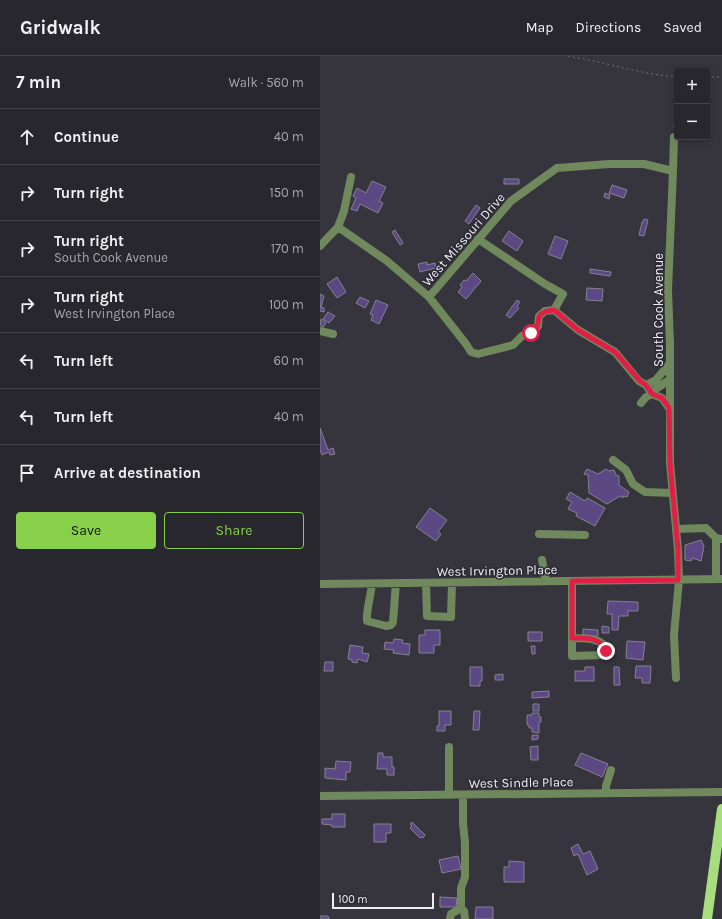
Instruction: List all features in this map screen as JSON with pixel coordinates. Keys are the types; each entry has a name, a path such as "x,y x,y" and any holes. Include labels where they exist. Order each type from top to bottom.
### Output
{"main road":[{"path":"707,919 722,809"}],"street":[{"name":"South Cook Avenue","path":"674,137 668,289 670,463 676,529 678,580 674,635 676,678"},
{"name":"West Missouri Drive","path":"429,297 511,201 557,168 609,164 644,164 673,171"},
{"path":"320,246 338,227 344,211 351,177"},
{"path":"338,227 387,261 429,297 471,352 475,354 513,345 522,336 534,331 538,326 539,316 545,311 554,310 578,330 615,352 640,381 646,385 652,394 662,398 669,408"},
{"path":"478,239 563,294 554,310"},
{"path":"320,330 333,334"},
{"path":"646,385 656,380 670,364"},
{"path":"641,403 646,397 669,380"},
{"path":"613,460 626,470 633,484 646,492 672,492"},
{"path":"676,529 706,528 719,538 719,579"},
{"path":"539,534 585,535"},
{"path":"542,560 546,581"},
{"name":"West Irvington Place","path":"320,584 719,579"},
{"path":"572,581 572,638"},
{"path":"372,584 367,622 386,626 391,625 393,622 396,583"},
{"path":"426,583 427,616 451,617 452,583"},
{"path":"448,747 449,795"},
{"path":"606,793 606,786 611,770"},
{"name":"West Sindle Place","path":"320,796 722,792"},
{"path":"462,795 465,843 465,877 461,888 461,908 464,911 465,919"},
{"path":"450,919 451,914 461,908"}],"path":[{"path":"568,56 674,77"},
{"path":"710,77 722,77"}],"building":[{"path":"504,179 519,179 519,184 504,184"},
{"path":"372,181 386,187 379,201 383,203 378,213 360,204 357,211 351,209 356,198 353,196 357,188 366,193"},
{"path":"612,185 627,190 624,198 609,193"},
{"path":"605,193 610,195 609,199 604,197"},
{"path":"476,205 480,208 469,224 465,221"},
{"path":"644,219 648,220 644,236 639,235"},
{"path":"395,230 403,243 400,245 392,232"},
{"path":"509,231 523,241 517,251 502,241"},
{"path":"555,236 568,241 561,259 548,254"},
{"path":"427,262 427,265 435,263 436,268 420,272 418,264"},
{"path":"590,269 611,272 610,276 590,273"},
{"path":"473,273 481,281 466,299 458,292 462,287 460,285"},
{"path":"337,277 346,292 337,298 327,284"},
{"path":"587,288 603,289 602,301 586,300"},
{"path":"320,294 324,296 321,307 324,308 324,312 320,311"},
{"path":"360,297 369,301 365,308 356,303"},
{"path":"376,300 388,305 379,324 371,320 373,315 370,314"},
{"path":"517,300 520,302 517,306 519,308 510,318 506,315"},
{"path":"328,312 335,316 329,323 323,319"},
{"path":"321,319 326,323 323,327 320,325"},
{"path":"320,428 328,450 333,448 335,454 330,455 329,452 322,455 320,450"},
{"path":"587,469 598,474 606,469 609,471 614,470 616,475 619,476 619,485 629,492 627,497 623,496 623,498 620,496 607,504 589,493 588,475 584,474"},
{"path":"570,492 585,501 587,498 605,508 595,526 576,516 577,513 568,509 572,502 566,499"},
{"path":"430,508 447,520 438,532 441,534 436,541 416,527"},
{"path":"701,540 704,546 701,561 692,558 691,561 685,560 685,545"},
{"path":"608,601 638,602 638,611 628,611 628,616 619,616 618,630 612,630 612,614 607,614"},
{"path":"602,626 609,627 609,633 602,633"},
{"path":"583,629 598,630 598,636 583,636"},
{"path":"425,630 440,630 440,645 434,645 434,653 419,653 419,635 425,635"},
{"path":"528,632 542,632 542,641 528,641"},
{"path":"394,639 403,640 402,643 410,644 409,655 393,653 394,650 384,649 385,642 393,643"},
{"path":"627,641 645,642 643,660 626,658"},
{"path":"350,645 363,647 362,653 369,654 367,662 358,659 357,663 348,659"},
{"path":"531,646 535,646 535,654 532,654"},
{"path":"325,662 333,662 333,671 324,671"},
{"path":"636,666 651,666 650,683 642,683 642,678 635,678"},
{"path":"470,667 482,667 482,681 480,681 480,686 470,686"},
{"path":"585,667 594,667 594,681 575,681 575,671 585,671"},
{"path":"614,667 619,667 620,685 614,685"},
{"path":"503,674 503,680 495,680 495,675"},
{"path":"549,691 549,697 532,698 532,692"},
{"path":"533,704 539,704 539,711 533,711"},
{"path":"439,711 451,711 451,725 445,725 445,731 437,731 437,726 439,726"},
{"path":"474,711 480,711 479,730 473,730"},
{"path":"532,713 539,713 539,717 541,717 541,722 539,722 539,733 532,732 532,728 529,728 529,725 527,725 527,715 532,715"},
{"path":"532,735 538,735 538,739 532,740"},
{"path":"538,746 538,760 531,760 530,747"},
{"path":"378,753 383,753 383,757 392,757 394,775 387,775 387,769 377,769"},
{"path":"581,753 608,764 602,777 575,765"},
{"path":"336,761 351,762 350,772 346,772 346,780 325,778 325,768 335,769"},
{"path":"332,814 345,814 345,827 332,827 332,825 322,824 322,819 332,819"},
{"path":"412,822 425,835 423,838 420,838 410,828 412,826 410,824"},
{"path":"374,824 391,824 391,833 386,833 386,842 374,842"},
{"path":"578,844 583,854 590,851 598,869 587,875 578,854 574,856 571,848"},
{"path":"458,856 461,869 442,873 439,860"},
{"path":"509,861 524,862 524,882 504,882 504,867 509,867"},
{"path":"440,897 457,898 456,907 440,907"},
{"path":"476,907 493,907 493,919 475,919"},
{"path":"320,916 328,916 329,919 320,919"}],"route":[{"path":"531,333 538,326 539,316 545,311 554,310 561,314 578,330 615,352 630,371 646,385 652,394 662,398 669,408 670,463 678,550 678,580 572,581 572,638 586,638 600,642 605,646 606,651"}]}
